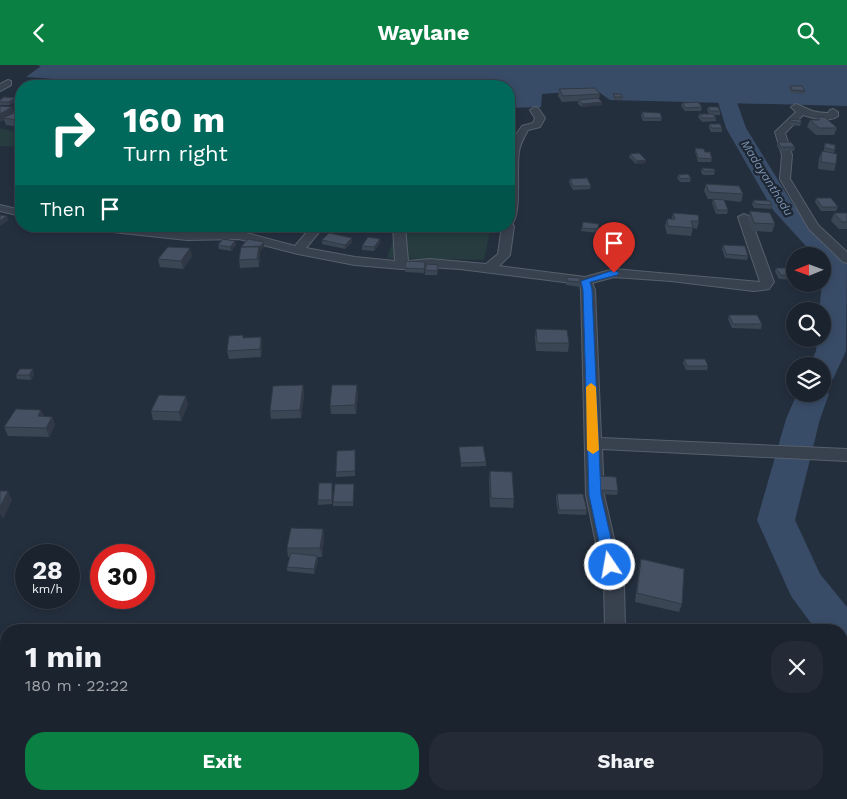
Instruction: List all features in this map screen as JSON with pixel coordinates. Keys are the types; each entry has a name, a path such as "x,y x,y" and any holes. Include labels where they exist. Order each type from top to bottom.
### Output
{"street":[{"path":"535,109 540,119 538,123"},
{"path":"833,113 833,117 818,116 799,109 789,126 780,132 786,150 787,171 785,179 813,227 847,259"},
{"path":"515,125 538,123"},
{"path":"515,146 518,136 524,128 538,123"},
{"path":"0,208 15,212"},
{"path":"223,232 354,261 402,265 430,263 585,281 614,273 671,277 754,287 764,286 768,282 744,217"},
{"path":"150,232 187,236 212,232"},
{"path":"298,250 313,232"},
{"path":"399,232 402,265"},
{"path":"488,269 504,255 507,232"},
{"path":"585,281 588,290 595,495 614,582 614,624"},
{"path":"593,443 775,450 847,455"}],"green space":[{"path":"0,128 15,132 15,147 0,146"},
{"path":"396,232 490,232 484,260 387,258"}],"water":[{"path":"36,65 847,65 847,106 610,100 596,90 542,94 541,107 515,108 515,80 69,80 26,77 41,66"}],"building":[{"path":"790,86 802,86 805,91 792,90"},
{"path":"595,88 600,94 563,96 559,89"},
{"path":"613,94 621,94 623,97 615,97"},
{"path":"4,97 15,98 9,102 0,102"},
{"path":"598,98 602,102 582,104 579,100"},
{"path":"698,102 702,107 686,108 682,103"},
{"path":"0,106 12,107 0,114"},
{"path":"708,107 718,107 720,111 710,111"},
{"path":"15,112 15,120 3,118"},
{"path":"642,112 660,113 662,118 644,118"},
{"path":"699,114 713,114 716,118 703,118"},
{"path":"817,117 825,117 837,128 819,128 810,120 820,120"},
{"path":"790,119 801,120 801,123 790,121"},
{"path":"709,124 720,124 722,128 712,128"},
{"path":"778,142 791,142 795,147 781,147"},
{"path":"825,143 835,145 835,150 825,148"},
{"path":"695,148 710,152 712,159 698,158"},
{"path":"822,151 837,154 836,164 821,162"},
{"path":"639,153 646,160 637,161 630,154"},
{"path":"702,168 714,169 715,171 704,171"},
{"path":"688,174 691,178 681,179 678,175"},
{"path":"587,178 591,186 573,186 570,179"},
{"path":"706,184 739,186 743,194 709,192"},
{"path":"816,198 831,198 838,207 822,207"},
{"path":"713,199 724,200 728,210 717,210"},
{"path":"754,200 770,201 772,205 755,204"},
{"path":"750,211 770,213 775,224 754,223"},
{"path":"673,213 698,215 699,221 691,221 693,228 668,226 667,219 675,219"},
{"path":"834,213 847,213 847,222 842,222"},
{"path":"0,215 7,216 0,221"},
{"path":"583,222 599,224 598,229 582,228"},
{"path":"329,233 352,238 345,245 322,240"},
{"path":"368,237 380,239 374,247 362,246"},
{"path":"223,239 235,241 230,247 218,245"},
{"path":"248,239 264,242 259,247 241,247"},
{"path":"723,245 745,246 748,256 726,254"},
{"path":"259,246 257,259 239,260 241,247"},
{"path":"168,247 190,248 181,261 158,259"},
{"path":"406,261 425,262 424,269 405,268"},
{"path":"427,264 438,265 437,271 425,270"},
{"path":"776,268 786,268 786,275 781,275"},
{"path":"567,277 580,278 580,282 567,281"},
{"path":"729,315 757,315 762,324 733,324"},
{"path":"536,329 567,330 569,343 537,343"},
{"path":"243,335 243,338 261,337 260,349 227,351 229,336"},
{"path":"684,359 705,359 708,366 687,366"},
{"path":"20,369 33,369 29,375 16,375"},
{"path":"303,385 300,410 270,411 273,386"},
{"path":"332,385 357,385 355,405 330,406"},
{"path":"159,395 186,396 179,412 151,411"},
{"path":"16,409 41,410 38,416 52,417 46,428 4,427"},
{"path":"483,446 486,462 461,463 459,447"},
{"path":"355,450 355,471 336,472 337,451"},
{"path":"490,471 512,472 514,499 491,498"},
{"path":"598,476 616,477 618,491 599,490"},
{"path":"319,483 332,483 332,500 318,500"},
{"path":"335,484 354,484 353,502 333,502"},
{"path":"0,491 8,491 0,507"},
{"path":"557,494 583,494 587,510 559,510"},
{"path":"291,528 323,529 320,548 287,548"},
{"path":"291,553 317,556 314,569 287,567"},
{"path":"641,559 684,569 682,604 637,593"}],"waterway":[{"name":"Madayanthodu","path":"702,66 724,91 736,128 785,210 836,264 831,351 828,357"},
{"name":"Madayanthodu","path":"810,402 803,419 776,520 805,584 835,624"}],"slow traffic":[{"path":"591,387 593,450"}],"route":[{"path":"610,565 595,495 588,290 585,281 614,273"}]}
